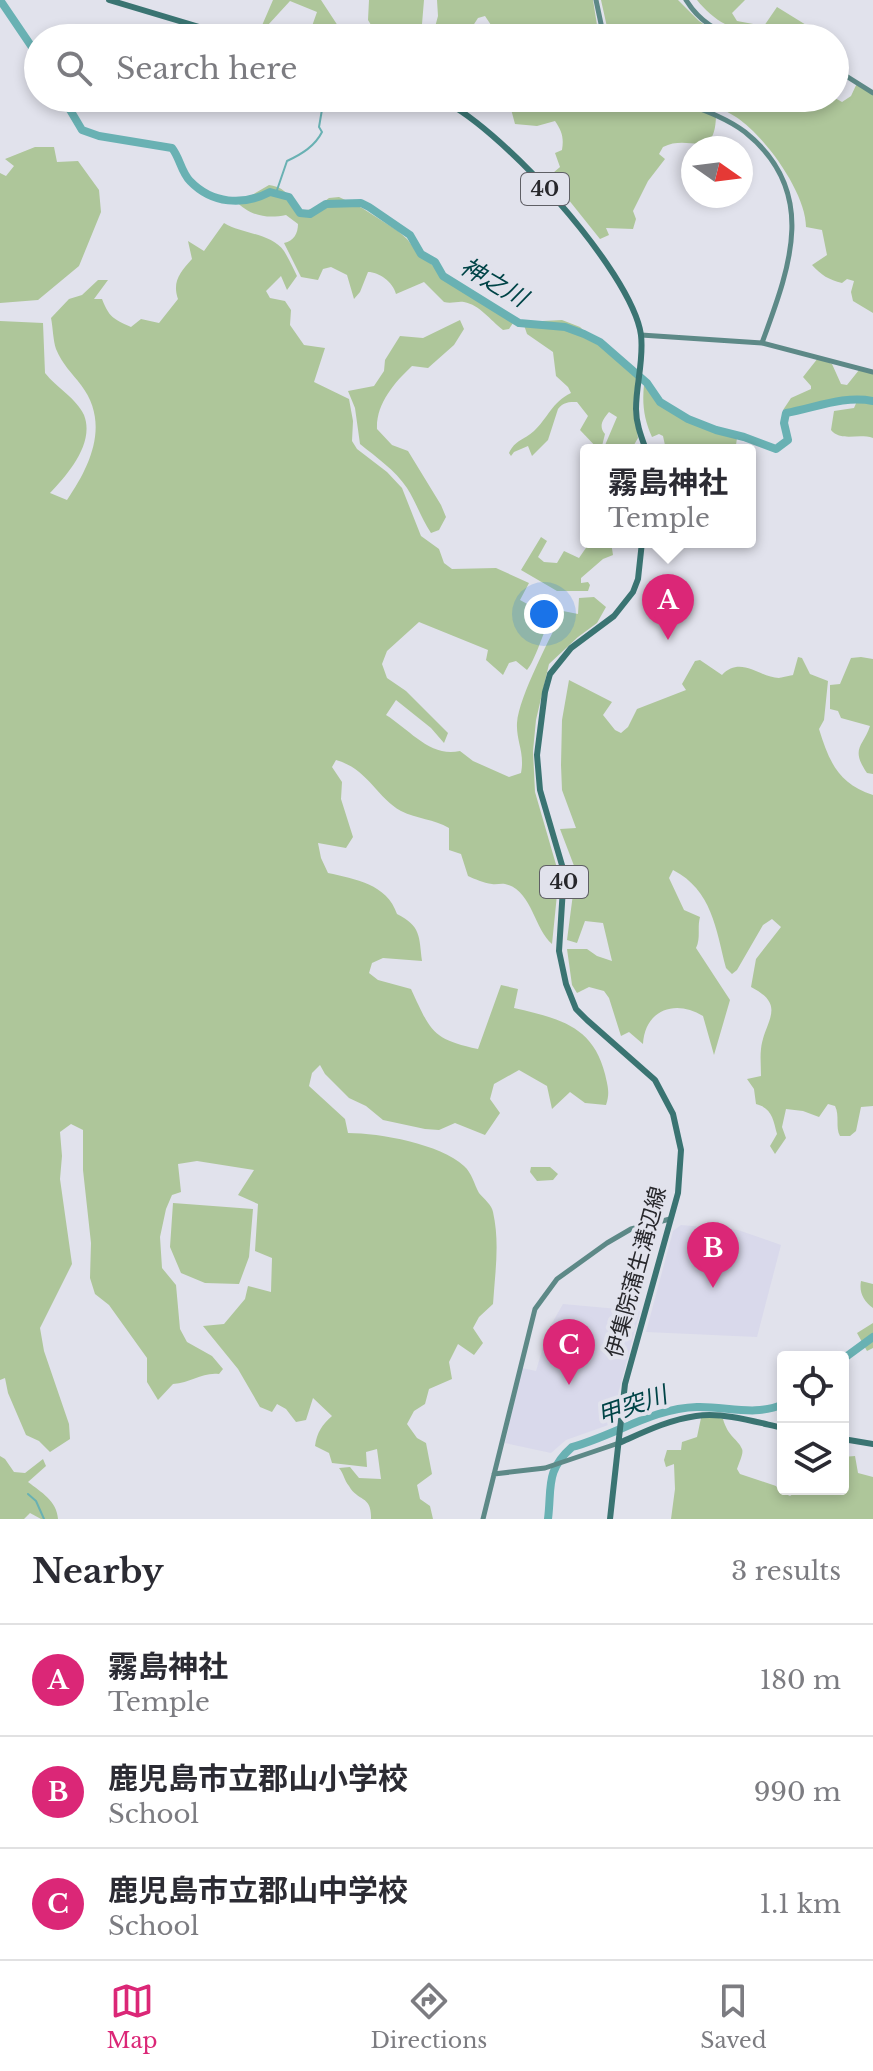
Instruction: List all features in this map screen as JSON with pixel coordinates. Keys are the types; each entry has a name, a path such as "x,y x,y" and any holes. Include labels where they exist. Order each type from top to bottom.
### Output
{"main road":[{"path":"109,0 189,24"},
{"name":"40","path":"460,112 484,126 589,238 618,280 641,335 637,423 644,444"},
{"name":"伊集院蒲生溝辺線","path":"610,1519 620,1420 630,1364 678,1193 681,1160 679,1136 669,1104 655,1080 576,1009 566,984 559,951 564,872 537,774 542,712 550,674 571,648 614,616 633,592 638,579 641,548"},
{"path":"619,1443 658,1425 697,1416 734,1418 777,1427"},
{"path":"849,1440 873,1444"}],"street":[{"path":"596,0 601,24"},
{"path":"686,0 707,24"},
{"path":"849,78 873,93"},
{"path":"707,112 744,132 772,161 791,205 792,242 762,343"},
{"path":"641,335 762,343 873,372"},
{"path":"483,1519 529,1324 546,1290 571,1268 618,1237 650,1223 670,1219"},
{"path":"494,1474 545,1468 619,1443"}],"shaded area":[{"path":"681,1225 738,1230 781,1245 757,1337 646,1332 673,1231"},
{"path":"563,1304 640,1311 617,1398 614,1423 566,1440 551,1453 505,1443 522,1368 536,1371 548,1330"}],"green space":[{"path":"273,0 321,0 337,24 313,24 317,12 290,1 269,24 263,24"},
{"path":"369,0 424,0 422,24 370,24"},
{"path":"437,0 593,0 597,24 490,24 485,16 478,18 474,24 436,24"},
{"path":"601,0 678,0 703,24 606,24"},
{"path":"697,0 745,0 732,13 737,21 753,24 725,24"},
{"path":"777,7 805,24 765,24"},
{"path":"858,81 873,92 873,313 853,301 851,292 854,281 847,279 842,283 833,280 812,265 827,255 822,230 806,227 799,198 782,166 759,137 727,112 849,112 851,96"},
{"path":"512,112 703,112 716,117 712,136 681,136 681,143 663,147 659,154 665,159 648,181 633,211 636,219 633,229 606,228 609,235 600,239 552,179 553,173 560,167 555,153 563,146 562,135 555,121 537,126 515,124"},
{"path":"35,147 54,147 57,162 78,161 99,190 101,212 79,266 38,300 0,303 0,173 6,176 14,166 5,159"},
{"path":"269,185 285,192 299,211 314,209 329,198 339,197 362,208 398,231 420,256 490,307 515,320 509,329 503,330 470,304 444,302 424,282 396,294 385,278 368,272 354,299 347,275 331,267 323,269 318,280 301,277 284,243 295,236 298,224 286,215 272,217 252,213 235,200"},
{"path":"224,223 264,237 284,251 297,276 287,290 281,276 266,291 270,298 285,301 291,310 290,325 304,345 325,348 314,382 349,399 353,421 352,441 357,449 402,488 421,536 439,549 444,563 452,569 496,568 529,583 520,600 551,617 527,670 516,661 509,663 503,675 486,660 488,650 419,622 387,651 382,664 387,678 406,691 448,733 444,743 431,728 396,700 386,715 430,747 449,752 460,751 473,761 509,777 521,773 517,729 519,712 529,683 563,611 578,614 579,598 594,597 606,607 597,623 549,664 536,720 533,751 535,792 559,875 552,944 527,902 514,888 505,884 485,883 468,876 461,854 449,850 449,828 401,811 347,764 336,760 332,767 342,782 341,799 353,837 346,848 318,843 328,873 378,889 397,914 411,923 419,938 422,961 383,958 372,963 369,973 378,980 411,989 423,1015 435,1031 451,1041 478,1049 501,985 518,989 514,1008 559,1020 592,1044 608,1086 606,1105 585,1103 570,1092 552,1109 547,1086 519,1070 494,1084 490,1099 500,1113 485,1135 455,1123 439,1130 383,1120 366,1106 349,1098 320,1065 312,1073 309,1086 345,1119 348,1133 409,1141 453,1158 467,1169 479,1193 492,1209 497,1247 493,1304 479,1317 473,1328 483,1343 474,1355 458,1344 449,1362 452,1379 429,1389 425,1404 414,1411 407,1424 417,1438 426,1443 432,1474 417,1485 420,1499 430,1506 433,1519 371,1519 367,1502 347,1484 339,1468 350,1467 359,1478 381,1479 377,1449 366,1452 367,1467 332,1463 329,1453 315,1446 320,1429 332,1416 313,1398 306,1420 296,1422 286,1409 277,1404 272,1412 260,1407 238,1369 203,1326 224,1324 245,1299 248,1286 271,1292 272,1258 255,1251 258,1204 238,1195 254,1170 197,1161 178,1164 181,1192 172,1195 166,1209 160,1237 162,1268 176,1285 180,1329 187,1342 212,1356 223,1369 219,1374 173,1384 158,1400 147,1382 147,1358 109,1305 95,1294 90,1278 91,1243 83,1170 83,1130 71,1124 60,1132 60,1179 72,1264 40,1328 44,1351 69,1424 70,1439 50,1452 39,1441 26,1435 5,1378 0,1380 0,321 43,323 45,373 84,415 86,436 83,447 72,467 50,493 67,500 90,458 96,429 90,399 56,349 51,318 69,299 82,295 98,280 108,280 94,299 102,299 112,317 131,327 141,319 159,323 178,299 178,278 192,259 188,241 204,251"},
{"path":"460,320 464,329 454,345 428,368 412,366 387,394 377,420 377,429 392,445 408,451 441,505 446,517 439,530 431,533 402,481 360,444 355,408 348,391 374,386 400,336 423,338"},
{"path":"562,320 580,327 636,378 633,408 638,438 634,444 606,444 617,417 609,412 602,423 605,434 602,444 593,444 580,430 588,416 574,402 558,409 548,440 532,456 528,446 511,456 511,449 571,393 556,376 553,352 527,334 523,322"},
{"path":"818,358 832,364 841,384 847,385 859,370 873,372 873,438 840,436 831,430 834,411 854,408 857,401 783,410 791,398 811,389 803,377"},
{"path":"644,385 659,404 685,421 737,438 736,444 665,444 663,436 652,437 644,405"},
{"path":"541,537 547,541 538,557 544,562 557,563 564,551 579,558 586,548 612,548 613,555 603,559 581,578 581,583 588,582 590,585 588,591 557,591 521,570"},
{"path":"798,657 802,658 810,674 828,681 824,720 819,729 831,761 851,785 873,795 873,1106 861,1107 856,1131 850,1136 840,1136 835,1106 828,1104 819,1117 786,1109 782,1127 786,1138 775,1154 770,1146 777,1134 773,1119 769,1111 756,1104 754,1089 747,1079 761,1076 761,1049 771,1015 769,1001 751,987 756,959 781,927 772,919 763,925 732,974 726,968 715,925 704,900 686,878 673,870 669,878 684,910 700,917 696,948 730,1000 714,1055 703,1016 693,1011 673,1008 656,1015 649,1022 643,1044 629,1032 621,1036 604,991 589,987 577,993 572,985 567,949 587,949 612,961 603,923 585,921 577,943 567,940 576,871 560,829 576,828 562,790 562,720 569,680 612,702 603,715 621,733 628,727 637,709 686,690 682,684 695,661 700,660 722,675 729,669 743,667 779,678 793,675"},
{"path":"851,658 873,659 873,774 867,773 859,758 870,726 841,718 838,711 830,709 830,685 840,684"},
{"path":"531,1167 550,1167 558,1174 553,1180 537,1181 530,1172"},
{"path":"173,1203 253,1209 249,1257 239,1284 205,1283 181,1273 170,1247"},
{"path":"861,1281 873,1284 873,1308 862,1296"},
{"path":"873,1323 873,1348 867,1351 857,1333"},
{"path":"701,1418 723,1419 742,1449 737,1469 740,1474 776,1486 777,1495 849,1495 849,1456 855,1456 858,1473 873,1477 873,1519 671,1519 674,1464 666,1467 664,1460 667,1450 681,1450 682,1442 697,1437"},
{"path":"0,1456 14,1472 25,1473 43,1459 46,1466 28,1482 51,1502 58,1519 41,1519 30,1513 24,1519 0,1519"}],"waterway":[{"name":"神之川","path":"0,0 24,35"},
{"name":"神之川","path":"71,112 82,130 99,136 172,148 190,181 218,198 239,201 270,192 289,197 300,213 310,214 326,204 361,203 410,235 421,254 435,262 443,276 519,323 565,327 600,342 647,383 660,402 688,419 716,430 776,449 788,440 784,423 786,413 840,401 873,401"},
{"path":"276,193 287,161 308,149 322,132 319,127 322,112"},
{"name":"甲突川","path":"849,1355 873,1337"},
{"name":"甲突川","path":"548,1519 554,1472 572,1447 665,1412 697,1407 762,1410 777,1406"},
{"path":"28,1494 36,1501 44,1519"}],"place":[{"name":"霧島神社","path":"668,640"},
{"name":"鹿児島市立郡山小学校","path":"713,1288"},
{"name":"鹿児島市立郡山中学校","path":"569,1385"}]}
